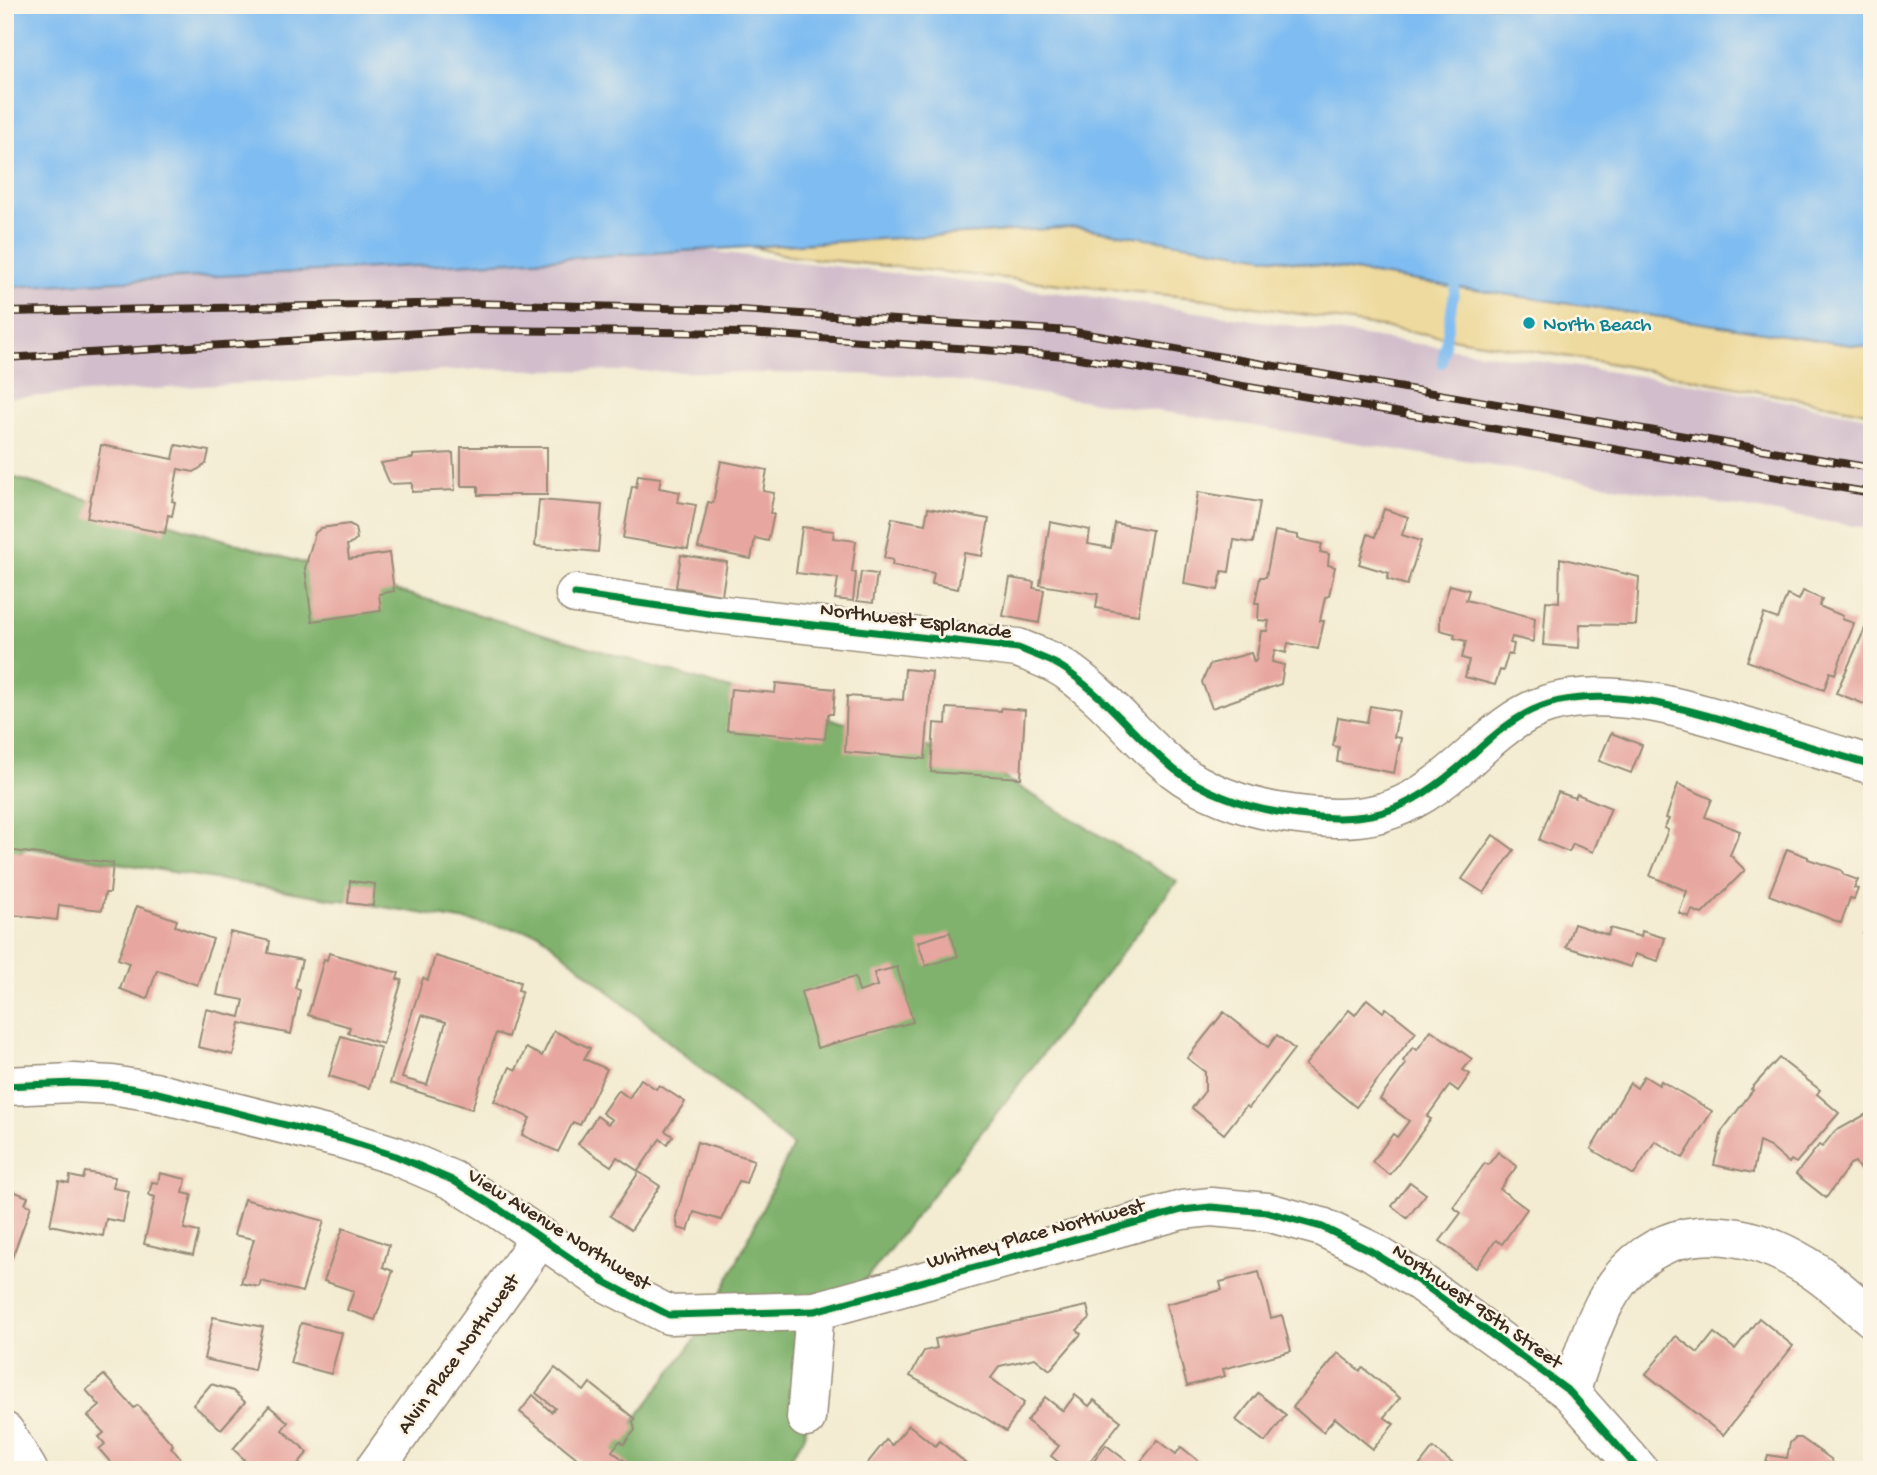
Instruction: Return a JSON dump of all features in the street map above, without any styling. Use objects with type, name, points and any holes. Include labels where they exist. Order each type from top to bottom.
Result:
[{"type":"street","name":"Northwest Esplanade","points":[[575,594],[715,614],[1018,648],[1069,672],[1175,769],[1196,783],[1236,801],[1273,811],[1314,817],[1362,817],[1385,813],[1406,805],[1432,788],[1488,740],[1524,715],[1549,704],[1573,700],[1598,698],[1688,709],[1872,765]]},
{"type":"street","name":"View Avenue Northwest","points":[[5,1086],[73,1083],[112,1085],[154,1092],[342,1139],[396,1156],[452,1180],[605,1282],[669,1315],[815,1311]]},
{"type":"street","name":"Whitney Place Northwest","points":[[815,1311],[1182,1210],[1211,1207],[1267,1212]]},
{"type":"street","name":"Northwest 95th Street","points":[[1267,1212],[1322,1227],[1371,1251],[1420,1282],[1570,1392],[1630,1466]]},
{"type":"street","points":[[1570,1392],[1609,1298],[1627,1272],[1651,1253],[1674,1240],[1727,1236],[1772,1248],[1805,1265],[1872,1318]]},
{"type":"street","name":"Alvin Place Northwest","points":[[374,1470],[541,1237]]},
{"type":"street","points":[[806,1418],[815,1311]]},
{"type":"street","points":[[5,1432],[27,1470]]},
{"type":"shaded area","points":[[700,250],[1093,297],[1702,385],[1872,418],[1872,529],[1206,418],[910,375],[478,369],[5,398],[5,285]]},
{"type":"green space","points":[[5,475],[978,762],[1177,882],[840,1313],[815,1312],[805,1436],[783,1470],[597,1470],[706,1325],[793,1146],[539,933],[28,848],[5,858]]},
{"type":"sand","name":"North Beach","points":[[1077,227],[1455,287],[1872,348],[1872,413],[1614,364],[1205,299],[790,256],[752,247]]},
{"type":"water","points":[[5,5],[1872,5],[1872,348],[1455,287],[1077,227],[552,259],[5,287]]},
{"type":"building","points":[[101,445],[173,459],[176,445],[209,451],[206,464],[194,472],[178,469],[172,501],[175,502],[172,516],[168,515],[165,533],[87,518]]},
{"type":"building","points":[[461,447],[547,447],[547,495],[478,495],[478,486],[461,486]]},
{"type":"building","points":[[453,453],[455,490],[412,492],[412,483],[390,484],[381,463],[413,458],[413,455]]},
{"type":"building","points":[[721,461],[767,470],[763,491],[774,493],[770,513],[774,514],[768,541],[755,538],[751,559],[698,548],[708,502],[713,503]]},
{"type":"building","points":[[638,475],[661,478],[659,488],[680,492],[678,502],[696,505],[688,549],[623,538],[632,486],[636,487]]},
{"type":"building","points":[[1198,492],[1260,502],[1253,543],[1234,540],[1229,572],[1222,571],[1218,590],[1184,584]]},
{"type":"building","points":[[539,500],[602,505],[598,552],[535,546]]},
{"type":"building","points":[[928,508],[989,519],[982,556],[964,553],[958,589],[932,584],[934,573],[892,565],[893,560],[884,558],[892,518],[925,524]]},
{"type":"building","points":[[1384,509],[1408,517],[1402,535],[1421,541],[1407,585],[1387,579],[1389,573],[1359,564],[1368,534],[1375,537]]},
{"type":"building","points":[[1050,522],[1090,530],[1088,544],[1111,548],[1115,523],[1152,530],[1138,615],[1096,608],[1098,594],[1040,585]]},
{"type":"building","points":[[349,524],[355,527],[357,539],[347,545],[349,559],[389,553],[394,591],[379,594],[381,611],[312,621],[305,568],[315,533],[321,528]]},
{"type":"building","points":[[802,527],[834,531],[833,538],[856,541],[852,572],[856,573],[853,601],[835,599],[838,578],[796,573]]},
{"type":"building","points":[[1275,531],[1298,535],[1298,539],[1322,544],[1320,552],[1329,554],[1328,565],[1335,567],[1320,621],[1324,621],[1318,649],[1288,643],[1286,653],[1275,650],[1272,662],[1284,665],[1281,684],[1212,708],[1202,682],[1210,664],[1251,653],[1254,662],[1256,661],[1261,631],[1267,631],[1269,621],[1258,620],[1259,603],[1255,603],[1260,577],[1266,577]]},
{"type":"building","points":[[681,555],[727,562],[722,595],[676,587]]},
{"type":"building","points":[[1560,558],[1639,577],[1636,625],[1580,624],[1579,648],[1543,645],[1546,601],[1559,602]]},
{"type":"building","points":[[861,572],[877,574],[873,603],[857,601]]},
{"type":"building","points":[[1010,578],[1034,582],[1033,588],[1044,590],[1039,623],[1003,616]]},
{"type":"building","points":[[1450,585],[1469,590],[1466,600],[1535,618],[1533,642],[1512,637],[1512,655],[1508,654],[1495,685],[1465,677],[1469,660],[1462,658],[1466,641],[1454,638],[1455,634],[1440,630],[1440,616]]},
{"type":"building","points":[[1803,591],[1822,599],[1819,606],[1854,623],[1835,674],[1830,672],[1824,690],[1747,661],[1764,614],[1778,619],[1787,595],[1799,600]]},
{"type":"building","points":[[1872,613],[1872,707],[1836,693]]},
{"type":"building","points":[[905,669],[932,672],[925,759],[845,752],[847,696],[903,700]]},
{"type":"building","points":[[776,683],[835,689],[833,714],[828,714],[825,739],[727,730],[731,689],[775,693]]},
{"type":"building","points":[[1370,706],[1399,711],[1394,737],[1401,738],[1394,773],[1337,762],[1339,747],[1333,746],[1338,717],[1367,722]]},
{"type":"building","points":[[947,708],[1025,710],[1021,778],[931,772],[934,723],[946,724]]},
{"type":"building","points":[[1611,733],[1642,745],[1631,773],[1599,761]]},
{"type":"building","points":[[1678,784],[1712,799],[1705,817],[1740,831],[1730,855],[1745,870],[1702,914],[1692,910],[1689,917],[1679,913],[1687,891],[1650,876],[1668,830],[1664,828],[1669,819],[1666,818]]},
{"type":"building","points":[[1558,792],[1575,798],[1577,794],[1611,808],[1593,852],[1573,844],[1569,852],[1539,840]]},
{"type":"building","points":[[1493,835],[1514,850],[1484,893],[1462,879]]},
{"type":"building","points":[[1787,849],[1841,870],[1844,875],[1858,880],[1854,888],[1858,889],[1854,899],[1850,898],[1841,923],[1769,895]]},
{"type":"building","points":[[6,850],[113,863],[110,893],[105,893],[102,910],[59,905],[57,920],[5,914]]},
{"type":"building","points":[[350,881],[375,884],[373,906],[348,903]]},
{"type":"building","points":[[137,906],[177,920],[175,926],[213,939],[197,985],[157,970],[147,999],[120,989],[129,963],[118,959]]},
{"type":"building","points":[[1869,913],[1872,915],[1872,936],[1863,934]]},
{"type":"building","points":[[1574,924],[1608,935],[1610,928],[1641,937],[1642,931],[1665,938],[1658,961],[1635,954],[1631,967],[1566,947]]},
{"type":"building","points":[[230,932],[270,941],[268,953],[302,960],[295,988],[300,990],[291,1034],[240,1023],[233,1055],[198,1047],[206,1009],[240,1017],[244,1000],[217,995]]},
{"type":"building","points":[[950,932],[958,956],[926,966],[918,942]]},
{"type":"building","points":[[329,953],[399,973],[397,979],[402,980],[383,1044],[348,1033],[350,1027],[308,1015],[324,959],[327,960]]},
{"type":"building","points":[[435,956],[520,982],[518,990],[522,991],[508,1037],[496,1033],[472,1109],[390,1083],[423,978],[428,980]],"holes":[[[422,1015],[446,1022],[427,1085],[402,1078]]]},
{"type":"building","points":[[897,967],[913,1022],[817,1048],[801,992],[855,977],[859,992],[877,986],[874,973]]},
{"type":"building","points":[[1367,999],[1383,1012],[1386,1008],[1416,1032],[1356,1107],[1305,1065],[1349,1010],[1355,1015]]},
{"type":"building","points":[[1224,1012],[1268,1047],[1277,1035],[1294,1049],[1249,1108],[1246,1106],[1224,1134],[1192,1108],[1205,1091],[1205,1072],[1187,1058]]},
{"type":"building","points":[[1431,1030],[1472,1059],[1463,1070],[1470,1074],[1458,1091],[1450,1085],[1427,1117],[1431,1119],[1390,1175],[1372,1162],[1393,1134],[1397,1137],[1409,1121],[1380,1099],[1406,1064],[1403,1061],[1413,1047],[1417,1050]]},
{"type":"building","points":[[554,1031],[590,1048],[584,1059],[607,1069],[580,1125],[573,1122],[558,1152],[522,1135],[530,1118],[494,1101],[510,1067],[516,1070],[526,1048],[542,1056]]},
{"type":"building","points":[[341,1036],[381,1048],[369,1088],[329,1076]]},
{"type":"building","points":[[1779,1058],[1820,1090],[1817,1094],[1839,1113],[1796,1163],[1791,1160],[1789,1163],[1770,1147],[1759,1142],[1753,1173],[1714,1165],[1722,1131],[1753,1090],[1751,1089]]},
{"type":"building","points":[[1644,1076],[1659,1085],[1661,1081],[1712,1111],[1683,1158],[1655,1141],[1634,1175],[1591,1149],[1630,1083],[1637,1088]]},
{"type":"building","points":[[641,1079],[656,1089],[659,1085],[685,1102],[665,1131],[673,1136],[667,1144],[660,1139],[638,1171],[617,1157],[611,1166],[578,1144],[597,1116],[608,1124],[612,1120],[602,1113],[618,1090],[629,1098]]},
{"type":"building","points":[[1872,1111],[1872,1189],[1855,1162],[1850,1164],[1826,1198],[1796,1174],[1819,1145],[1822,1147],[1834,1132]]},
{"type":"building","points":[[697,1142],[754,1160],[746,1183],[739,1181],[721,1220],[694,1212],[688,1231],[678,1228],[676,1217]]},
{"type":"building","points":[[1498,1152],[1517,1166],[1500,1189],[1527,1209],[1502,1244],[1496,1240],[1476,1268],[1440,1241],[1461,1213],[1453,1207],[1485,1163],[1488,1165]]},
{"type":"building","points":[[85,1172],[115,1177],[113,1188],[129,1191],[123,1222],[106,1219],[103,1236],[50,1225],[59,1181],[69,1183],[70,1176],[83,1179]]},
{"type":"building","points":[[639,1172],[660,1186],[631,1230],[610,1216]]},
{"type":"building","points":[[160,1173],[186,1179],[183,1193],[192,1195],[184,1229],[199,1232],[193,1255],[144,1244],[155,1197],[149,1195],[152,1182],[158,1183]]},
{"type":"building","points":[[1410,1182],[1426,1194],[1407,1218],[1392,1206]]},
{"type":"building","points":[[5,1188],[28,1197],[25,1204],[31,1206],[12,1258],[5,1255]]},
{"type":"building","points":[[244,1199],[324,1221],[302,1292],[261,1281],[259,1287],[241,1283],[254,1239],[234,1235]]},
{"type":"building","points":[[343,1228],[389,1245],[383,1267],[393,1271],[375,1320],[347,1310],[354,1291],[324,1281]]},
{"type":"building","points":[[1259,1272],[1271,1318],[1282,1315],[1291,1351],[1223,1369],[1225,1376],[1187,1386],[1166,1304],[1222,1290],[1220,1282]]},
{"type":"building","points":[[1087,1306],[1090,1318],[1077,1330],[1081,1334],[1050,1370],[1035,1358],[1000,1366],[991,1378],[1024,1403],[1006,1431],[910,1376],[924,1351],[937,1348],[935,1339]]},
{"type":"building","points":[[213,1317],[263,1327],[254,1370],[204,1359]]},
{"type":"building","points":[[1759,1318],[1793,1346],[1723,1435],[1646,1374],[1676,1336],[1698,1353],[1714,1333],[1735,1349]]},
{"type":"building","points":[[301,1323],[342,1333],[331,1374],[290,1363]]},
{"type":"building","points":[[1338,1353],[1360,1371],[1363,1368],[1400,1398],[1384,1417],[1394,1424],[1373,1449],[1335,1418],[1323,1432],[1293,1407]]},
{"type":"building","points":[[555,1368],[584,1391],[590,1383],[635,1419],[635,1430],[624,1444],[620,1441],[612,1451],[629,1464],[629,1470],[592,1470],[520,1412],[533,1395],[551,1412],[555,1408],[536,1393]]},
{"type":"building","points":[[104,1375],[134,1408],[138,1405],[173,1445],[171,1447],[180,1458],[178,1470],[174,1470],[170,1465],[166,1470],[117,1470],[99,1449],[105,1444],[99,1437],[104,1433],[88,1416],[100,1406],[86,1390]]},
{"type":"building","points":[[211,1384],[233,1391],[245,1402],[221,1429],[193,1405]]},
{"type":"building","points":[[1258,1393],[1286,1415],[1265,1442],[1236,1420]]},
{"type":"building","points":[[1075,1395],[1089,1406],[1094,1400],[1121,1421],[1083,1470],[1069,1470],[1051,1456],[1059,1446],[1027,1421],[1045,1397],[1063,1411]]},
{"type":"building","points":[[269,1406],[288,1422],[282,1430],[308,1452],[293,1470],[235,1470],[244,1459],[233,1449]]},
{"type":"building","points":[[909,1425],[935,1446],[939,1441],[966,1463],[960,1470],[862,1470],[886,1440],[892,1445]]},
{"type":"building","points":[[1795,1438],[1801,1438],[1831,1459],[1832,1464],[1858,1470],[1764,1470],[1768,1455],[1787,1458],[1790,1443]]},
{"type":"building","points":[[1158,1440],[1176,1454],[1181,1447],[1210,1470],[1134,1470]]},
{"type":"building","points":[[1106,1445],[1128,1462],[1121,1470],[1087,1470]]},
{"type":"building","points":[[1433,1448],[1461,1470],[1416,1470]]},
{"type":"waterway","points":[[1442,363],[1455,287]]},
{"type":"railway","points":[[5,312],[467,303],[740,310],[1070,331],[1872,468]]},
{"type":"railway","points":[[5,358],[470,330],[749,333],[1067,356],[1872,493]]},
{"type":"cycle path","points":[[575,594],[715,614],[1018,648],[1070,673],[1098,696],[1161,758],[1197,785],[1223,797],[1277,812],[1335,818],[1359,817],[1403,805],[1446,777],[1516,719],[1548,704],[1573,699],[1627,699],[1683,709],[1872,765]]},
{"type":"cycle path","points":[[5,1086],[73,1083],[112,1085],[154,1092],[342,1139],[396,1156],[452,1180],[605,1282],[669,1315],[815,1311],[1182,1210],[1211,1207],[1267,1212],[1322,1227],[1371,1251],[1420,1282],[1570,1392],[1639,1470]]},
{"type":"place","name":"North Beach","points":[[1529,323]]}]
